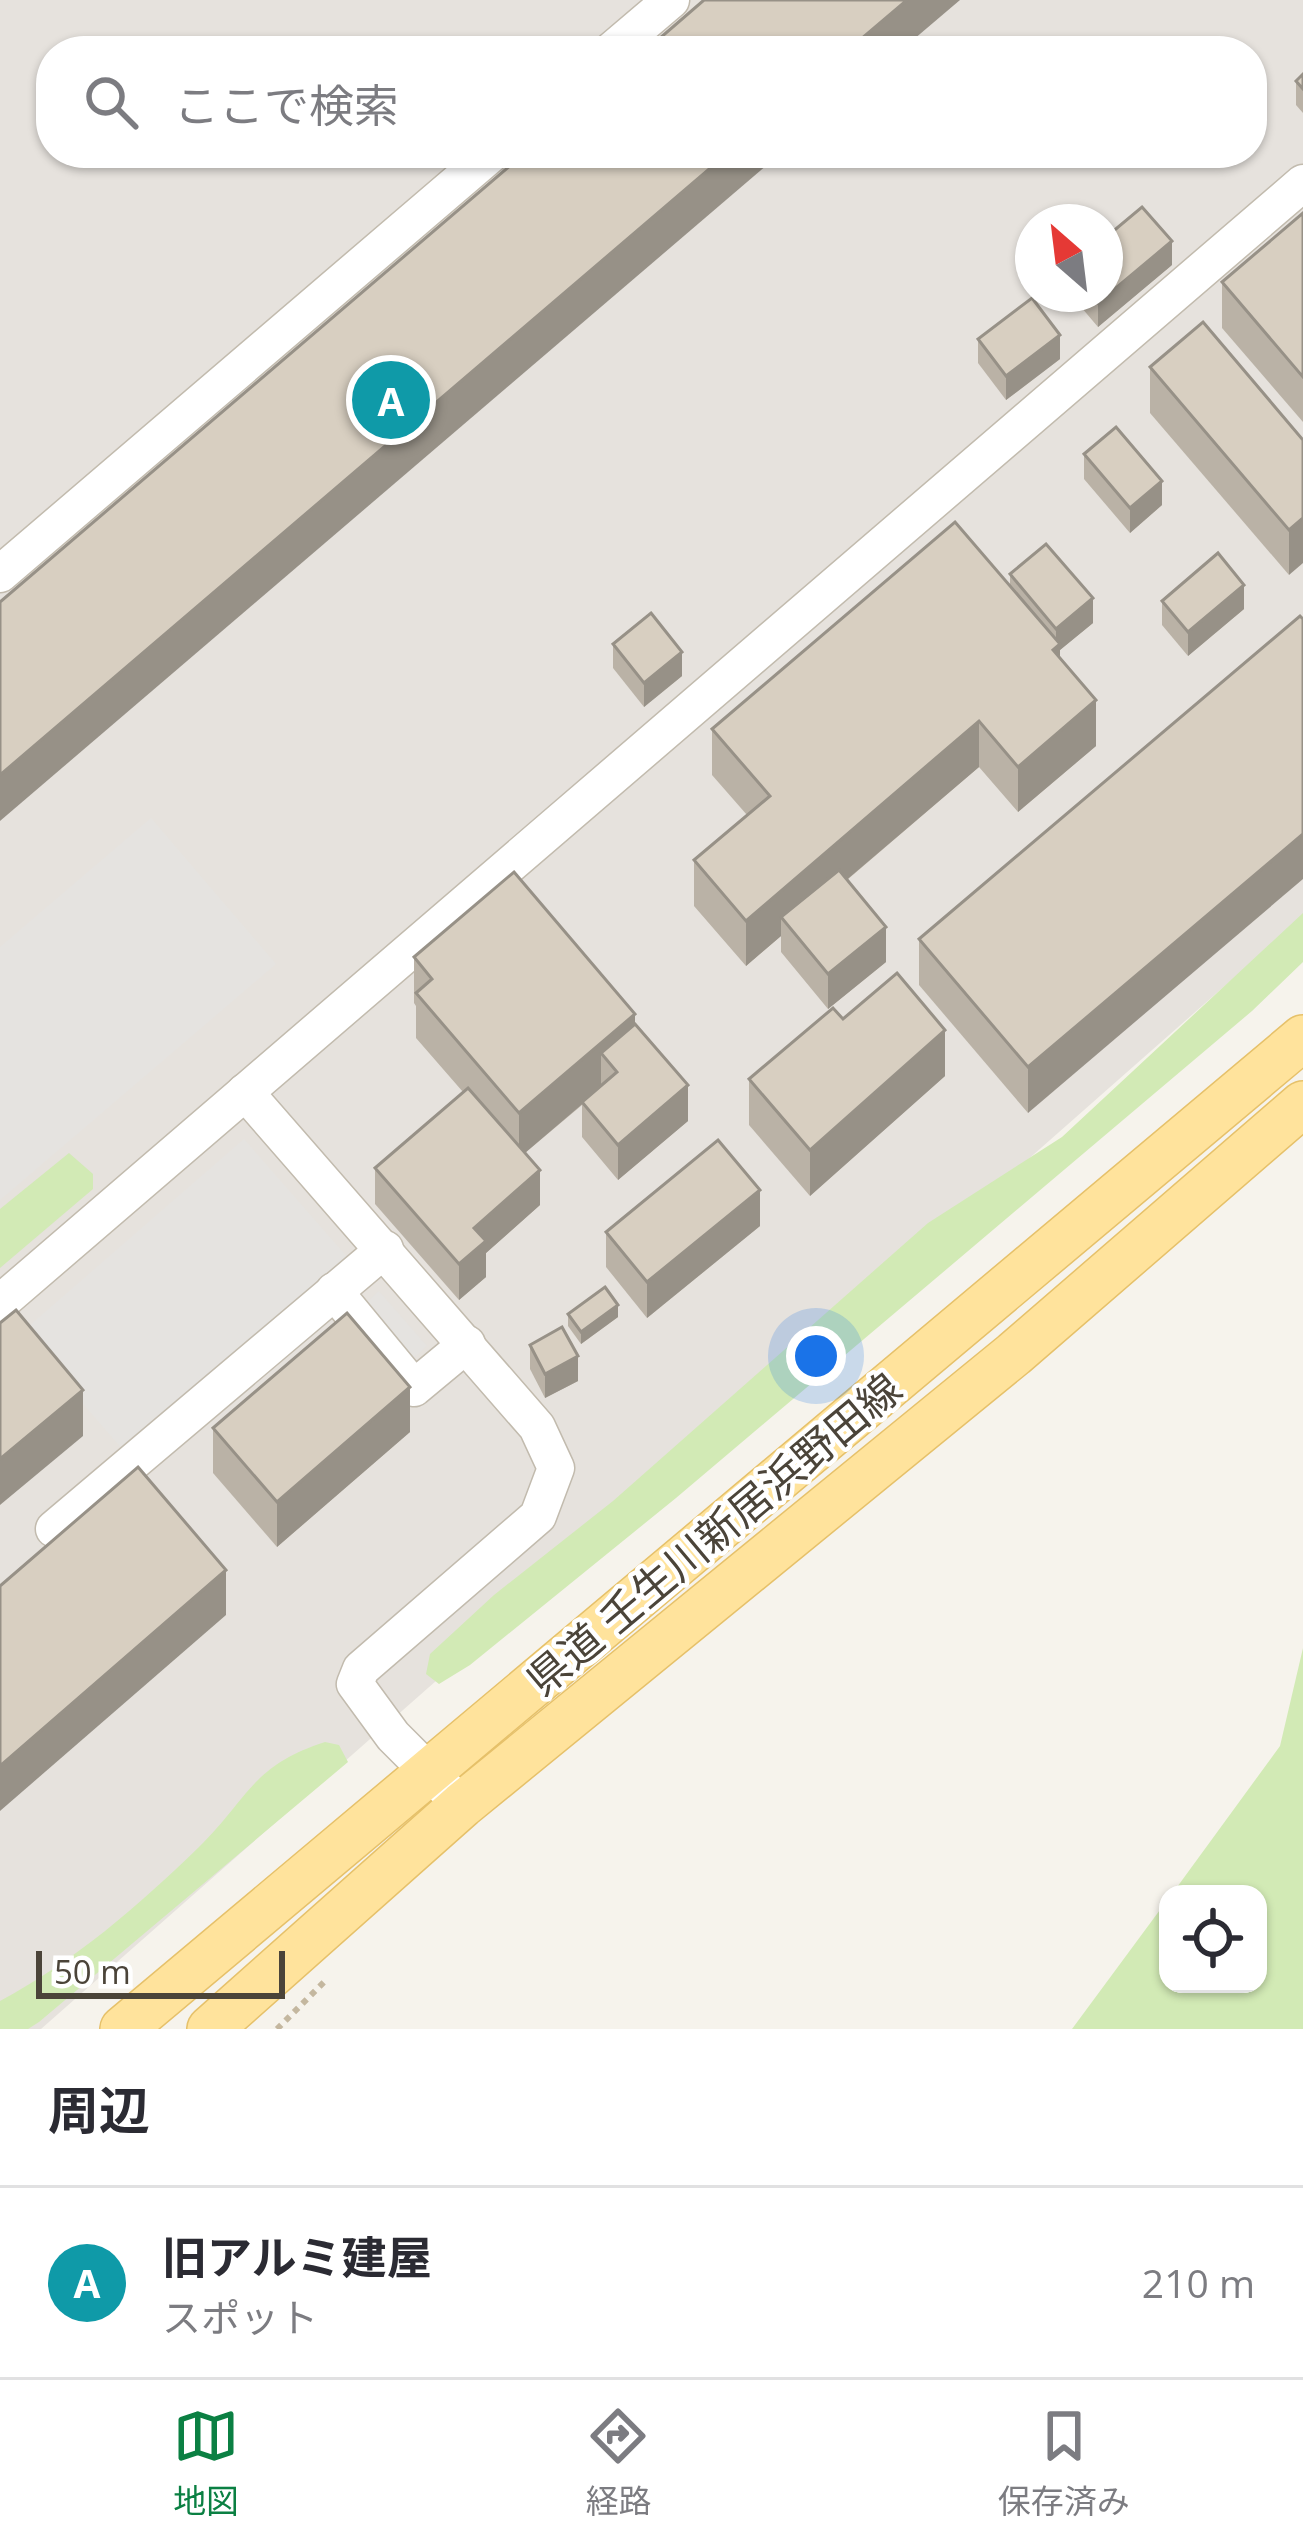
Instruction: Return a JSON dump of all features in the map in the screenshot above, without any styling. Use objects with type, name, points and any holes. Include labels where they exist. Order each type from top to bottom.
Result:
[{"type":"main road","name":"県道 壬生川新居浜野田線","points":[[123,2029],[328,1862],[428,1770],[1303,1038]]},
{"type":"main road","name":"県道 壬生川新居浜野田線","points":[[210,2029],[463,1805],[1014,1354],[1303,1104]]},
{"type":"lane","points":[[629,36],[671,0]]},
{"type":"lane","points":[[0,574],[474,168]]},
{"type":"lane","points":[[0,1303],[1303,183]]},
{"type":"lane","points":[[245,1092],[537,1427],[556,1468],[546,1502],[526,1530],[361,1670],[355,1684],[361,1699],[463,1805]]},
{"type":"lane","points":[[54,1529],[385,1249]]},
{"type":"lane","points":[[334,1292],[414,1388],[467,1344]]},
{"type":"shaded area","points":[[0,0],[1303,0],[1303,917],[41,2029],[0,2029]]},
{"type":"shaded area","points":[[151,818],[276,964],[0,1200],[0,947]]},
{"type":"shaded area","points":[[244,1139],[348,1258],[125,1452],[21,1333]]},
{"type":"shaded area","points":[[379,1291],[427,1346],[407,1364],[358,1310]]},
{"type":"green space","points":[[1303,913],[1303,962],[1252,1011],[676,1498],[470,1665],[439,1684],[426,1674],[430,1654],[494,1595],[613,1501],[928,1223],[1062,1137]]},
{"type":"green space","points":[[69,1153],[93,1174],[93,1189],[0,1268],[0,1209]]},
{"type":"green space","points":[[1303,1648],[1303,2029],[1072,2029],[1159,1911],[1159,1993],[1267,1993],[1267,1885],[1179,1885],[1280,1746]]},
{"type":"green space","points":[[325,1742],[339,1745],[348,1762],[39,2022],[28,2029],[0,2029],[0,2001],[80,1950],[129,1911],[199,1847],[266,1773],[300,1751]]},
{"type":"building","points":[[704,0],[907,0],[865,36],[662,36]]},
{"type":"building","points":[[507,168],[710,168],[0,775],[0,602]]},
{"type":"building","points":[[1142,207],[1172,241],[1123,282],[1123,223]]},
{"type":"building","points":[[1303,213],[1303,377],[1222,282]]},
{"type":"building","points":[[1015,311],[1043,312],[1060,335],[1006,376],[978,339]]},
{"type":"building","points":[[1203,322],[1303,440],[1303,518],[1289,530],[1150,367]]},
{"type":"building","points":[[1116,427],[1162,481],[1130,508],[1084,454]]},
{"type":"building","points":[[955,522],[1060,644],[1053,650],[1096,700],[1018,767],[979,721],[746,921],[694,860],[770,796],[712,729]]},
{"type":"building","points":[[1046,544],[1093,598],[1056,629],[1010,574]]},
{"type":"building","points":[[1218,553],[1244,585],[1188,632],[1162,601]]},
{"type":"building","points":[[651,613],[682,652],[644,683],[613,644]]},
{"type":"building","points":[[1300,616],[1303,834],[1028,1067],[919,939]]},
{"type":"building","points":[[839,870],[886,927],[828,974],[781,917]]},
{"type":"building","points":[[514,872],[635,1014],[519,1113],[416,993],[432,979],[414,957]]},
{"type":"building","points":[[897,973],[945,1030],[810,1150],[749,1079],[833,1008],[843,1019]]},
{"type":"building","points":[[635,1024],[688,1085],[618,1145],[582,1102],[617,1072],[601,1053]]},
{"type":"building","points":[[468,1088],[540,1170],[474,1228],[486,1241],[459,1264],[375,1168]]},
{"type":"building","points":[[718,1140],[760,1190],[647,1282],[606,1232]]},
{"type":"building","points":[[605,1287],[618,1305],[581,1332],[568,1314]]},
{"type":"building","points":[[16,1310],[83,1390],[0,1459],[0,1323]]},
{"type":"building","points":[[347,1313],[410,1387],[277,1502],[213,1428]]},
{"type":"building","points":[[562,1327],[578,1356],[545,1374],[530,1345]]},
{"type":"building","points":[[138,1467],[226,1570],[0,1766],[0,1586]]},
{"type":"place","name":"旧アルミ建屋","points":[[391,400]]}]
